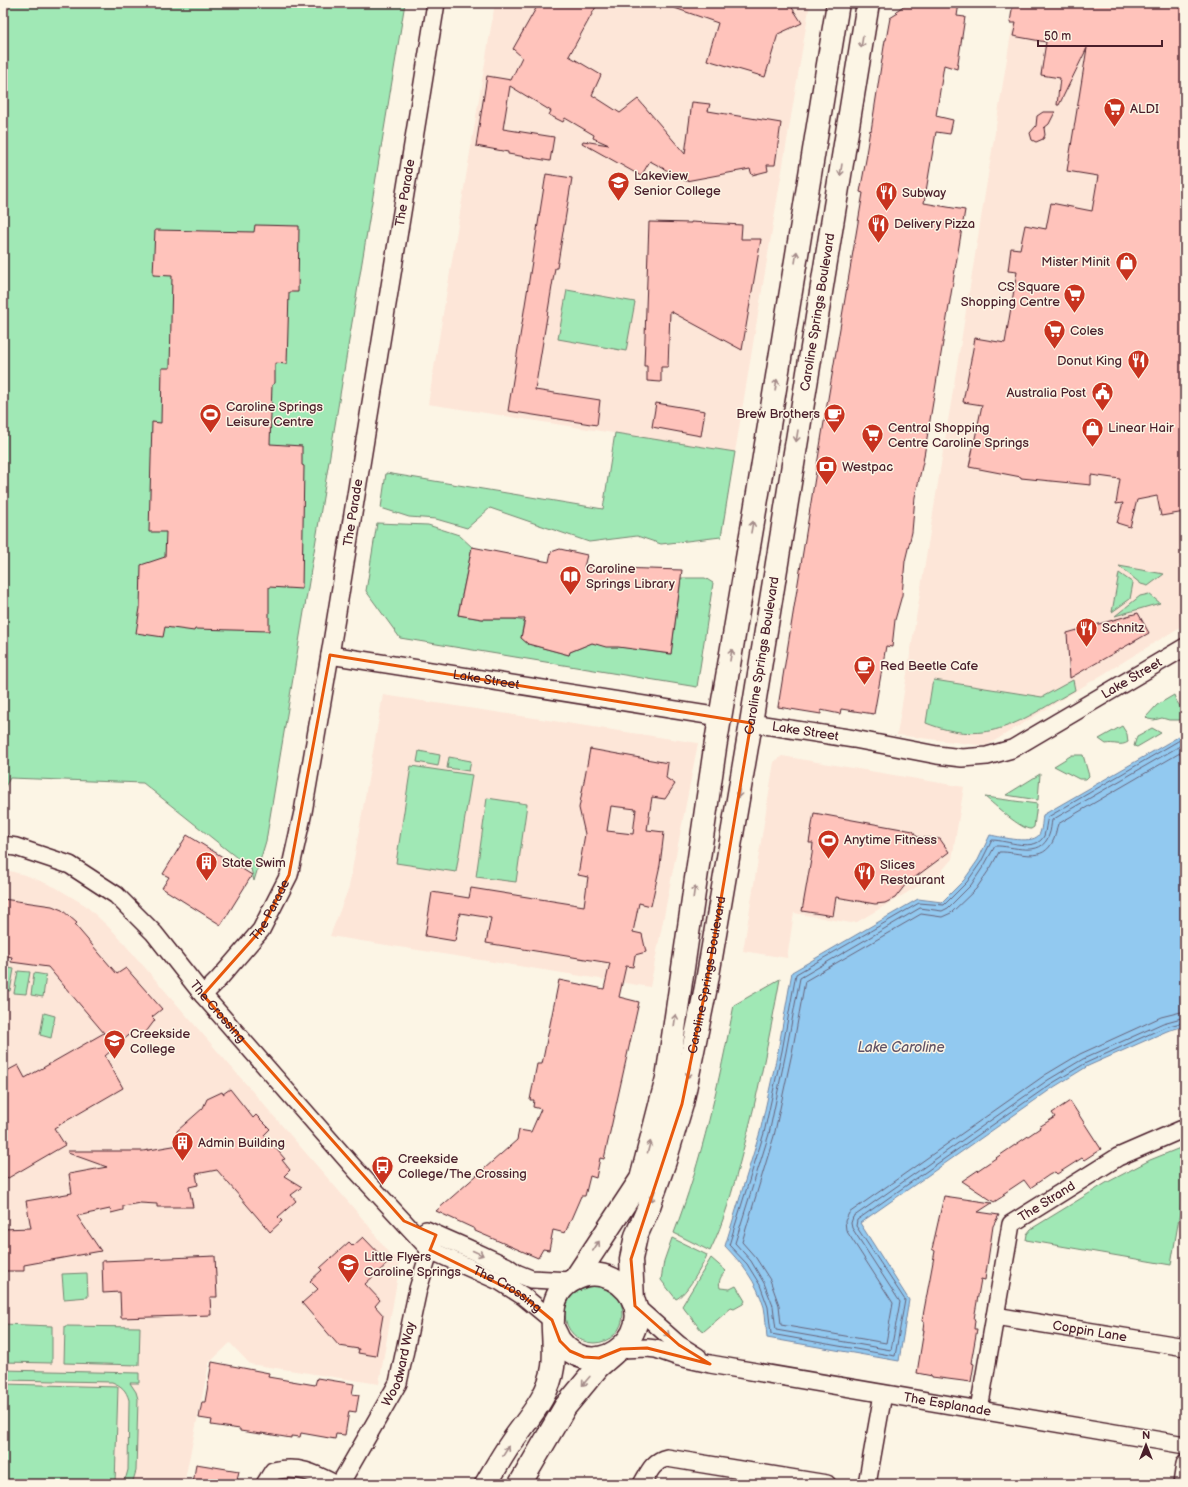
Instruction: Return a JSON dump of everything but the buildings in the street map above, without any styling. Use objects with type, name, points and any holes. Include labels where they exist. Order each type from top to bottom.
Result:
[{"type":"main road","name":"Caroline Springs Boulevard","points":[[573,1280],[641,1179],[668,1070],[714,748],[838,3]]},
{"type":"main road","name":"Caroline Springs Boulevard","points":[[634,1303],[631,1258],[636,1236],[665,1161],[683,1097],[706,987],[868,3]]},
{"type":"main road","name":"Lake Street","points":[[720,718],[750,723]]},
{"type":"main road","points":[[486,1484],[512,1442],[537,1408],[549,1386],[553,1367],[553,1309],[556,1298],[562,1288],[573,1280],[588,1274],[602,1275],[615,1279],[626,1288],[634,1303],[636,1318],[634,1329],[629,1340],[598,1366],[565,1407],[520,1484]]},
{"type":"main road","points":[[553,1324],[560,1341],[570,1351],[584,1357],[599,1358],[617,1351]]},
{"type":"street","name":"The Parade","points":[[203,995],[218,980],[261,930],[288,875],[302,812],[330,655],[436,3]]},
{"type":"street","name":"Lake Street","points":[[750,723],[937,755],[962,758],[987,756],[1012,749],[1185,647]]},
{"type":"street","name":"Lake Street","points":[[330,655],[720,718]]},
{"type":"street","name":"The Crossing","points":[[3,844],[70,865],[116,895],[154,933],[203,995],[355,1169],[430,1250],[501,1282],[523,1296],[553,1324]]},
{"type":"street","name":"The Strand","points":[[979,1409],[1011,1224],[1118,1157],[1185,1128]]},
{"type":"street","name":"The Crossing","points":[[404,1221],[467,1248],[531,1279],[573,1280]]},
{"type":"street","name":"Woodward Way","points":[[340,1484],[398,1383],[418,1289],[436,1235]]},
{"type":"street","name":"The Esplanade","points":[[634,1303],[679,1344],[710,1364]]},
{"type":"street","name":"Coppin Lane","points":[[995,1316],[1185,1347]]},
{"type":"street","name":"The Esplanade","points":[[617,1351],[647,1348],[656,1349],[679,1358],[710,1364],[1185,1445]]},
{"type":"street","points":[[868,1484],[883,1394]]},
{"type":"street","points":[[642,1484],[652,1467],[659,1460],[667,1458],[827,1484]]},
{"type":"street","points":[[1182,1484],[1185,1464]]},
{"type":"street","points":[[265,1484],[273,1472],[285,1468],[310,1471],[335,1484]]},
{"type":"highlighted area","points":[[330,655],[751,723],[706,987],[682,1104],[631,1259],[635,1306],[679,1345],[710,1364],[647,1348],[621,1349],[599,1358],[584,1357],[570,1351],[560,1341],[552,1320],[523,1296],[430,1250],[436,1235],[404,1221],[203,995],[261,930],[289,875]]},
{"type":"shaded area","name":"Lakeview Senior College","points":[[495,3],[810,3],[735,452],[428,404]]},
{"type":"shaded area","name":"CS Square Shopping Centre","points":[[1016,3],[1185,3],[1185,624],[986,746],[897,735]]},
{"type":"shaded area","points":[[383,695],[698,743],[650,987],[330,936],[349,887]]},
{"type":"shaded area","points":[[782,756],[964,787],[952,859],[939,874],[857,922],[851,923],[794,913],[787,958],[743,951],[774,762]]},
{"type":"shaded area","name":"Creekside College","points":[[3,869],[28,876],[55,887],[85,905],[114,932],[368,1225],[390,1255],[401,1258],[379,1384],[250,1364],[230,1343],[209,1363],[184,1484],[3,1484]]},
{"type":"green space","points":[[3,3],[405,3],[266,841],[254,881],[251,869],[143,783],[10,778],[3,790]]},
{"type":"green space","points":[[567,290],[635,302],[626,351],[558,339]]},
{"type":"green space","points":[[615,433],[735,452],[721,537],[661,544],[637,536],[589,542],[490,508],[467,528],[436,519],[409,517],[381,508],[386,473],[603,509]]},
{"type":"green space","points":[[377,523],[428,525],[459,535],[472,547],[458,615],[482,619],[513,619],[524,621],[521,638],[528,644],[569,655],[570,652],[592,643],[671,654],[681,578],[705,578],[713,583],[697,687],[400,638],[366,591]]},
{"type":"green space","points":[[1119,566],[1164,574],[1148,586],[1141,584]]},
{"type":"green space","points":[[1119,573],[1133,583],[1130,599],[1112,612]]},
{"type":"green space","points":[[1149,594],[1160,603],[1115,616],[1140,596]]},
{"type":"green space","points":[[934,680],[1042,697],[1073,680],[1075,690],[1021,720],[1004,727],[968,733],[948,730],[926,723]]},
{"type":"green space","points":[[1174,695],[1175,699],[1183,710],[1184,720],[1169,720],[1162,718],[1154,720],[1146,717],[1157,705]]},
{"type":"green space","points":[[1122,726],[1127,734],[1128,742],[1123,744],[1106,744],[1099,739]]},
{"type":"green space","points":[[1152,728],[1161,733],[1137,747],[1134,746],[1137,736]]},
{"type":"green space","points":[[419,751],[440,755],[438,766],[417,762]]},
{"type":"green space","points":[[1072,755],[1083,755],[1089,776],[1086,779],[1079,779],[1054,766]]},
{"type":"green space","points":[[449,757],[471,761],[469,771],[447,768]]},
{"type":"green space","points":[[411,766],[472,775],[456,872],[396,863]]},
{"type":"green space","points":[[1040,774],[1038,800],[1006,795]]},
{"type":"green space","points":[[985,797],[1037,804],[1034,827],[1031,829],[1021,825]]},
{"type":"green space","points":[[487,798],[527,804],[516,882],[476,877]]},
{"type":"green space","points":[[4,967],[14,969],[10,991],[3,990]]},
{"type":"green space","points":[[18,971],[30,972],[26,994],[14,993]]},
{"type":"green space","points":[[34,973],[46,975],[43,997],[31,995]]},
{"type":"green space","points":[[780,979],[772,1024],[747,1136],[728,1205],[720,1229],[710,1251],[674,1233],[693,1177],[709,1120],[734,1005]]},
{"type":"green space","points":[[44,1013],[55,1016],[51,1038],[40,1035]]},
{"type":"green space","points":[[1185,1146],[1185,1183],[1171,1265],[1026,1240],[1027,1234],[1031,1229],[1106,1183],[1150,1160]]},
{"type":"green space","points":[[672,1238],[707,1255],[689,1286],[676,1299],[661,1280],[664,1261]]},
{"type":"green space","points":[[711,1258],[726,1271],[720,1278],[720,1288],[730,1289],[736,1286],[745,1301],[743,1304],[734,1309],[731,1308],[704,1331],[701,1330],[682,1306]]},
{"type":"green space","points":[[87,1273],[88,1297],[64,1299],[62,1274]]},
{"type":"green space","points":[[594,1285],[605,1287],[618,1298],[621,1303],[623,1314],[621,1325],[610,1338],[605,1341],[594,1343],[583,1341],[570,1330],[567,1325],[565,1314],[567,1303],[578,1290],[583,1287]]},
{"type":"green space","points":[[3,1324],[52,1326],[52,1363],[3,1362]]},
{"type":"green space","points":[[65,1326],[140,1327],[139,1365],[64,1363]]},
{"type":"green space","points":[[3,1370],[139,1373],[139,1383],[130,1383],[136,1392],[138,1399],[136,1471],[132,1484],[120,1484],[126,1477],[128,1470],[129,1400],[125,1391],[121,1387],[112,1382],[3,1380]]},
{"type":"green space","points":[[3,1384],[118,1387],[115,1484],[3,1483]]},
{"type":"water","name":"Lake Caroline","points":[[1185,733],[1185,1026],[1167,1031],[1088,1066],[1054,1087],[860,1223],[909,1300],[899,1361],[767,1338],[764,1307],[757,1289],[738,1260],[725,1246],[760,1132],[778,1051],[792,972],[918,899],[942,902],[964,880],[978,860],[990,835],[1018,840],[1037,837],[1041,831],[1043,815]]},
{"type":"place","name":"ALDI","points":[[1115,128]]},
{"type":"place","name":"Lakeview Senior College","points":[[619,202]]},
{"type":"place","name":"Subway","points":[[887,212]]},
{"type":"place","name":"Delivery Pizza","points":[[878,244]]},
{"type":"place","name":"Mister Minit","points":[[1126,282]]},
{"type":"place","name":"CS Square Shopping Centre","points":[[1075,314]]},
{"type":"place","name":"Coles","points":[[1055,350]]},
{"type":"place","name":"Donut King","points":[[1138,380]]},
{"type":"place","name":"Australia Post","points":[[1102,412]]},
{"type":"place","name":"Caroline Springs Leisure Centre","points":[[211,434]]},
{"type":"place","name":"Brew Brothers","points":[[835,434]]},
{"type":"place","name":"Linear Hair","points":[[1093,448]]},
{"type":"place","name":"Central Shopping Centre Caroline Springs","points":[[872,454]]},
{"type":"place","name":"Westpac","points":[[826,486]]},
{"type":"place","name":"Caroline Springs Library","points":[[570,596]]},
{"type":"place","name":"Schnitz","points":[[1087,648]]},
{"type":"place","name":"Red Beetle Cafe","points":[[864,686]]},
{"type":"place","name":"Anytime Fitness","points":[[829,860]]},
{"type":"place","name":"State Swim","points":[[206,882]]},
{"type":"place","name":"Slices Restaurant","points":[[865,892]]},
{"type":"place","name":"Creekside College","points":[[114,1060]]},
{"type":"place","name":"Admin Building","points":[[183,1162]]},
{"type":"place","name":"Creekside College/The Crossing","points":[[383,1186]]},
{"type":"place","name":"Little Flyers Caroline Springs","points":[[348,1284]]}]
